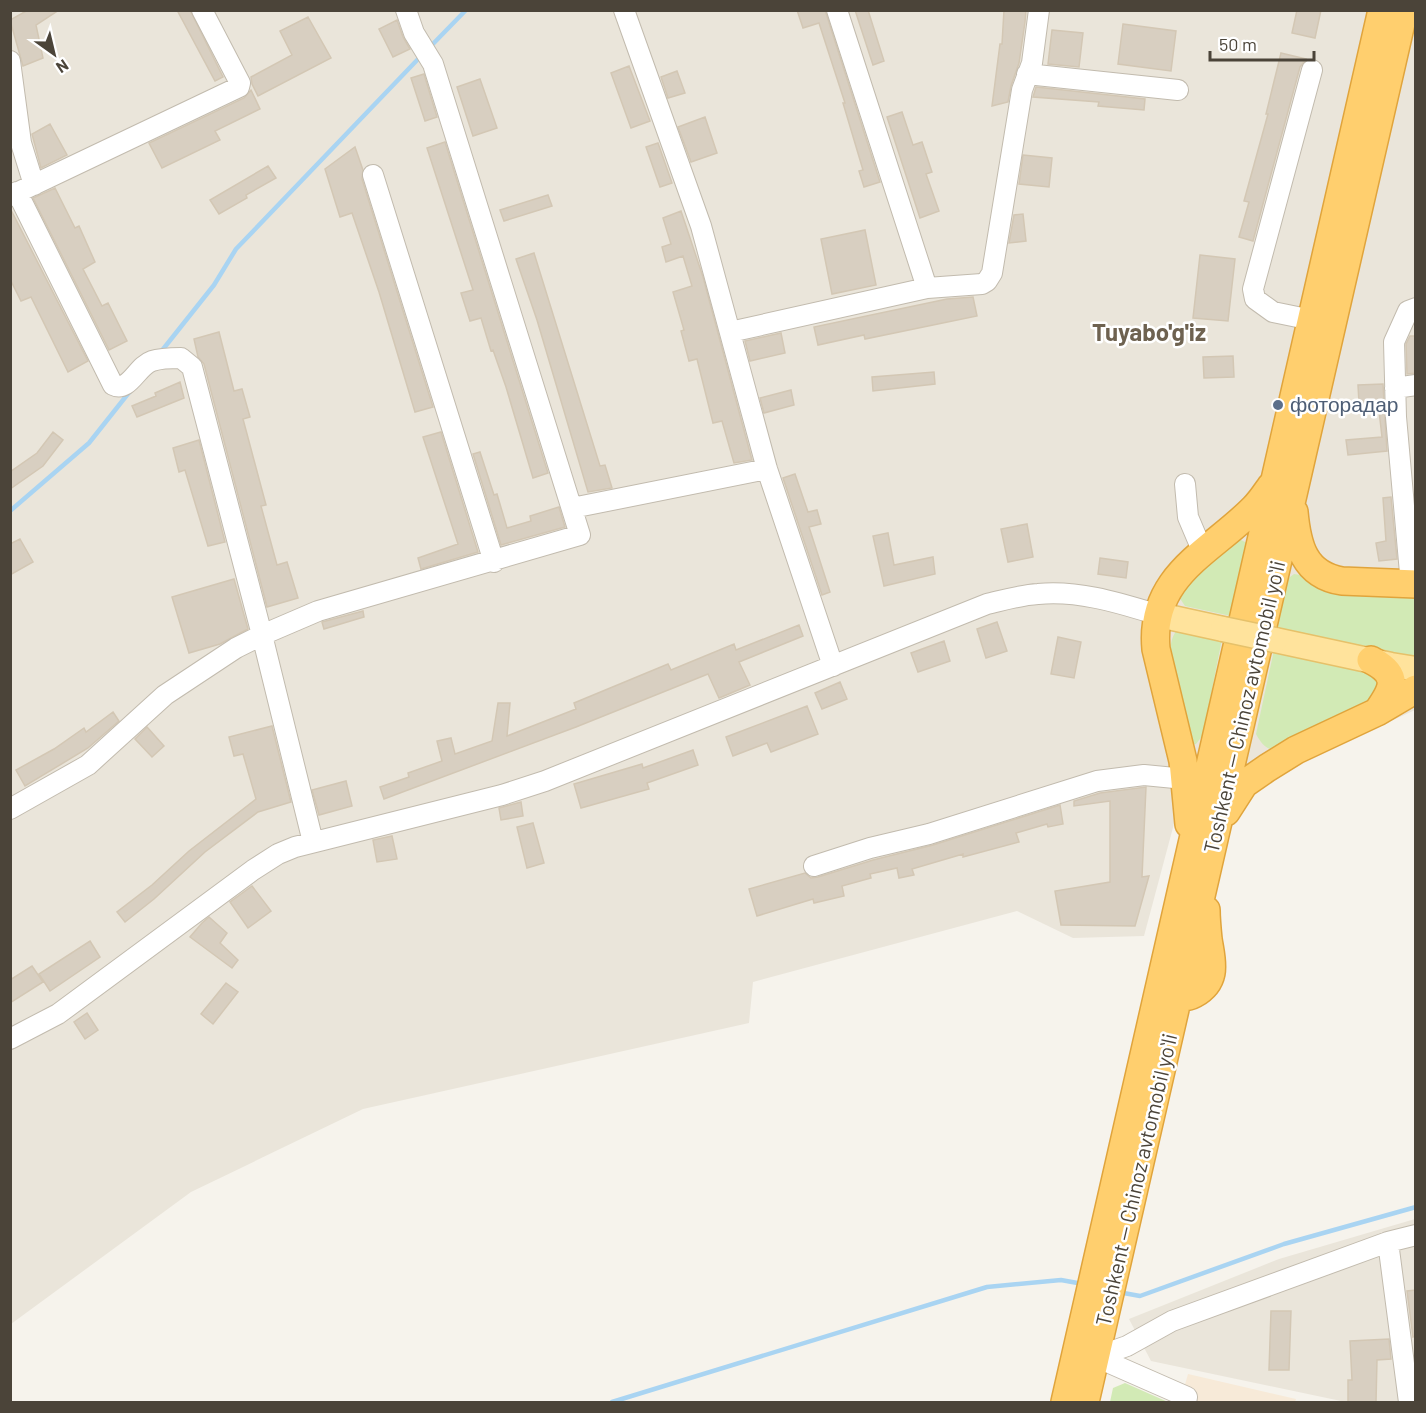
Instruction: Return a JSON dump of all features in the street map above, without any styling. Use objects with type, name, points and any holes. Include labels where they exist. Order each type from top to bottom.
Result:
[{"type":"highway","name":"Toshkent — Chinoz avtomobil yoʻli","points":[[1314,359],[1312,321],[1382,10]]},
{"type":"highway","name":"Toshkent — Chinoz avtomobil yoʻli","points":[[1170,991],[1189,996],[1201,989],[1211,975],[1213,967],[1204,888],[1285,489],[1314,359],[1404,10]]},
{"type":"highway","name":"Toshkent — Chinoz avtomobil yoʻli","points":[[1086,1402],[1093,1341],[1107,1264],[1170,991],[1191,852],[1285,489]]},
{"type":"highway","points":[[1191,852],[1183,761],[1155,638],[1159,615],[1172,582],[1202,550],[1256,506],[1285,489],[1301,549],[1313,568],[1321,574],[1330,579],[1414,584]]},
{"type":"highway","points":[[1371,660],[1386,668],[1390,678],[1388,697],[1377,712]]},
{"type":"highway","points":[[1218,825],[1244,784],[1252,778],[1296,750],[1377,712],[1416,689]]},
{"type":"highway","name":"Toshkent — Chinoz avtomobil yoʻli","points":[[1065,1402],[1093,1341]]},
{"type":"main road","points":[[1159,615],[1416,669]]},
{"type":"street","points":[[20,191],[239,87],[240,83],[202,10]]},
{"type":"street","points":[[10,809],[88,765],[165,695],[236,648],[262,635],[318,611],[580,536],[433,64],[414,33],[406,10]]},
{"type":"street","points":[[624,10],[701,226],[767,468],[833,666]]},
{"type":"street","points":[[837,10],[927,288]]},
{"type":"street","points":[[730,332],[927,288],[982,284],[987,281],[992,273],[1022,90],[1032,63],[1039,10]]},
{"type":"street","points":[[10,61],[21,143],[20,191],[113,385],[118,388],[125,386],[150,362],[181,358],[192,367],[313,842]]},
{"type":"street","points":[[1312,70],[1253,289],[1255,299],[1273,312],[1312,321]]},
{"type":"street","points":[[1028,74],[1178,90]]},
{"type":"street","points":[[373,175],[494,562]]},
{"type":"street","points":[[1414,584],[1395,388],[1394,342],[1408,311],[1416,308]]},
{"type":"street","points":[[1395,388],[1416,385]]},
{"type":"street","points":[[572,508],[767,468]]},
{"type":"street","points":[[1185,484],[1188,517],[1202,550]]},
{"type":"street","points":[[10,1039],[58,1014],[278,854],[313,842],[502,795],[545,782],[987,604],[1040,593],[1083,595],[1159,615]]},
{"type":"street","points":[[814,866],[870,848],[929,834],[1096,781],[1144,775],[1185,780]]},
{"type":"street","points":[[1093,1341],[1127,1346],[1172,1321],[1388,1242],[1416,1235]]},
{"type":"street","points":[[1388,1242],[1409,1402]]},
{"type":"street","points":[[1093,1341],[1188,1397],[1186,1402]]},
{"type":"shaded area","points":[[11,11],[1415,11],[1415,710],[1175,820],[1144,936],[1073,938],[1017,911],[753,982],[749,1023],[363,1109],[191,1192],[11,1324]]},
{"type":"shaded area","points":[[1415,1219],[1415,1402],[1341,1402],[1151,1361],[1129,1319],[1279,1259]]},
{"type":"shaded area","points":[[1188,1374],[1296,1399],[1295,1402],[1180,1402]]},
{"type":"green space","points":[[1239,539],[1247,543],[1231,616],[1185,606],[1179,597],[1179,589]]},
{"type":"green space","points":[[1294,574],[1415,594],[1415,656],[1405,657],[1275,627],[1286,580]]},
{"type":"green space","points":[[1177,630],[1222,639],[1203,735],[1196,744],[1190,745],[1171,669],[1172,640]]},
{"type":"green space","points":[[1274,650],[1367,670],[1379,681],[1379,699],[1278,751],[1267,748],[1256,734]]},
{"type":"green space","points":[[1125,1383],[1168,1402],[1110,1402],[1113,1388]]},
{"type":"building","points":[[28,10],[59,10],[36,25],[43,58],[23,66],[10,20]]},
{"type":"building","points":[[177,10],[190,10],[223,77],[215,81]]},
{"type":"building","points":[[797,10],[825,10],[880,182],[864,187],[859,171],[863,170],[843,103],[845,103],[819,23],[803,28]]},
{"type":"building","points":[[855,10],[868,10],[884,61],[873,65]]},
{"type":"building","points":[[1004,10],[1026,10],[1025,22],[1019,63],[1008,102],[992,106],[1000,44],[1002,44]]},
{"type":"building","points":[[1297,10],[1321,10],[1315,38],[1292,33]]},
{"type":"building","points":[[308,17],[331,58],[258,96],[251,77],[292,55],[280,31]]},
{"type":"building","points":[[397,20],[410,49],[393,57],[379,29]]},
{"type":"building","points":[[1123,24],[1176,31],[1171,71],[1118,64]]},
{"type":"building","points":[[1052,30],[1083,33],[1079,67],[1048,64]]},
{"type":"building","points":[[1281,53],[1306,59],[1300,67],[1253,241],[1239,237],[1249,202],[1244,201],[1268,114],[1266,114]]},
{"type":"building","points":[[629,66],[650,121],[631,128],[611,73]]},
{"type":"building","points":[[677,71],[685,93],[668,98],[661,77]]},
{"type":"building","points":[[424,74],[437,117],[425,121],[411,78]]},
{"type":"building","points":[[480,79],[497,128],[473,136],[457,87]]},
{"type":"building","points":[[1036,87],[1145,99],[1144,110],[1098,106],[1099,102],[1033,97]]},
{"type":"building","points":[[251,90],[260,109],[215,131],[220,140],[162,168],[149,143],[244,98]]},
{"type":"building","points":[[902,112],[913,145],[922,142],[932,172],[926,174],[939,211],[920,218],[887,117]]},
{"type":"building","points":[[705,117],[717,153],[691,162],[678,127]]},
{"type":"building","points":[[50,124],[67,155],[41,168],[32,134]]},
{"type":"building","points":[[445,142],[548,473],[533,478],[506,387],[493,350],[491,351],[481,318],[470,321],[461,293],[473,290],[427,148]]},
{"type":"building","points":[[658,143],[672,183],[660,187],[646,147]]},
{"type":"building","points":[[355,147],[363,170],[362,179],[433,407],[415,412],[379,292],[352,213],[340,217],[325,169]]},
{"type":"building","points":[[1023,155],[1052,158],[1049,187],[1019,184]]},
{"type":"building","points":[[268,166],[276,178],[219,214],[210,200]]},
{"type":"building","points":[[55,188],[75,228],[79,226],[95,262],[83,269],[102,306],[108,303],[127,341],[109,350],[33,198]]},
{"type":"building","points":[[548,195],[552,206],[504,221],[500,210]]},
{"type":"building","points":[[10,208],[88,361],[68,372],[31,297],[21,301],[10,279]]},
{"type":"building","points":[[681,211],[703,277],[752,460],[734,463],[722,421],[713,423],[697,359],[689,361],[681,331],[684,330],[673,292],[692,286],[683,256],[666,262],[662,247],[671,244],[663,218]]},
{"type":"building","points":[[1023,214],[1026,241],[1009,243],[1014,215]]},
{"type":"building","points":[[865,230],[876,285],[832,294],[821,239]]},
{"type":"building","points":[[534,253],[600,466],[605,465],[612,488],[588,492],[537,320],[516,259]]},
{"type":"building","points":[[1200,255],[1235,259],[1228,321],[1193,318]]},
{"type":"building","points":[[973,297],[977,316],[865,339],[864,335],[818,345],[814,327],[947,299]]},
{"type":"building","points":[[219,332],[234,391],[242,389],[250,417],[243,419],[266,505],[261,506],[277,565],[287,562],[298,598],[267,607],[204,364],[198,357],[194,339]]},
{"type":"building","points":[[781,333],[785,353],[750,361],[745,341]]},
{"type":"building","points":[[1410,336],[1416,336],[1416,373],[1407,374],[1406,344]]},
{"type":"building","points":[[1233,356],[1234,377],[1204,378],[1203,357]]},
{"type":"building","points":[[934,372],[935,384],[873,391],[872,377]]},
{"type":"building","points":[[180,382],[184,398],[137,417],[132,406]]},
{"type":"building","points":[[1383,384],[1387,451],[1348,455],[1346,440],[1382,437],[1378,402],[1359,403],[1358,385]]},
{"type":"building","points":[[791,390],[794,405],[764,413],[760,398]]},
{"type":"building","points":[[53,432],[63,440],[43,466],[10,489],[10,472],[37,453]]},
{"type":"building","points":[[441,432],[478,552],[421,569],[418,558],[458,544],[423,437]]},
{"type":"building","points":[[199,440],[225,542],[208,546],[185,470],[179,472],[173,448]]},
{"type":"building","points":[[480,452],[494,495],[497,494],[507,528],[531,521],[530,516],[559,507],[565,527],[501,545],[473,454]]},
{"type":"building","points":[[795,474],[808,512],[817,510],[821,524],[809,527],[830,592],[822,595],[783,478]]},
{"type":"building","points":[[1391,497],[1397,559],[1379,561],[1376,543],[1386,541],[1383,498]]},
{"type":"building","points":[[1027,524],[1033,557],[1008,562],[1001,529]]},
{"type":"building","points":[[888,533],[894,565],[933,557],[935,574],[884,586],[873,536]]},
{"type":"building","points":[[20,539],[33,562],[10,575],[10,544]]},
{"type":"building","points":[[1100,558],[1128,562],[1126,578],[1098,574]]},
{"type":"building","points":[[234,579],[248,629],[220,644],[189,653],[172,597]]},
{"type":"building","points":[[363,611],[364,617],[324,629],[322,622]]},
{"type":"building","points":[[997,622],[1007,651],[986,658],[977,629]]},
{"type":"building","points":[[799,625],[803,636],[739,662],[750,685],[724,696],[719,698],[708,674],[576,727],[384,799],[380,787],[409,777],[408,773],[442,761],[437,741],[451,738],[455,754],[492,741],[498,703],[510,703],[507,736],[576,709],[574,703],[668,664],[671,670],[734,644],[736,650]]},
{"type":"building","points":[[1058,637],[1081,642],[1074,678],[1051,674]]},
{"type":"building","points":[[944,641],[950,661],[918,672],[911,653]]},
{"type":"building","points":[[840,682],[847,699],[822,709],[815,693]]},
{"type":"building","points":[[807,706],[818,734],[771,752],[767,743],[733,756],[726,737]]},
{"type":"building","points":[[113,712],[119,721],[88,748],[25,786],[16,770],[54,749],[84,728],[86,732]]},
{"type":"building","points":[[272,726],[291,802],[258,812],[205,852],[125,922],[117,912],[152,885],[189,851],[256,799],[243,754],[234,756],[229,737]]},
{"type":"building","points":[[147,727],[164,746],[152,757],[135,739]]},
{"type":"building","points":[[693,750],[698,765],[647,783],[649,789],[581,808],[574,784],[642,764],[643,768]]},
{"type":"building","points":[[346,781],[352,806],[319,815],[312,790]]},
{"type":"building","points":[[1146,787],[1142,877],[1149,876],[1135,926],[1061,925],[1055,891],[1110,882],[1110,801],[1074,806],[1074,801],[1100,793]]},
{"type":"building","points":[[521,802],[523,816],[501,820],[499,808]]},
{"type":"building","points":[[1060,805],[1063,824],[1048,827],[1047,824],[1016,833],[1019,842],[963,857],[963,854],[912,869],[914,875],[899,878],[897,868],[870,874],[871,878],[842,886],[844,896],[814,903],[813,899],[757,916],[749,889],[805,873],[811,878],[818,877],[933,845]]},
{"type":"building","points":[[533,823],[544,863],[527,868],[517,827]]},
{"type":"building","points":[[392,836],[397,859],[377,862],[373,840]]},
{"type":"building","points":[[252,886],[271,911],[248,928],[230,902]]},
{"type":"building","points":[[209,917],[227,933],[220,943],[238,960],[232,968],[190,937]]},
{"type":"building","points":[[90,941],[100,957],[50,991],[39,974]]},
{"type":"building","points":[[32,966],[43,982],[10,1003],[10,980]]},
{"type":"building","points":[[226,983],[238,992],[213,1024],[201,1014]]},
{"type":"building","points":[[87,1013],[98,1030],[85,1039],[74,1022]]},
{"type":"building","points":[[1416,1290],[1416,1336],[1413,1337],[1407,1291]]},
{"type":"building","points":[[1271,1311],[1291,1311],[1289,1370],[1269,1370]]},
{"type":"building","points":[[1389,1339],[1391,1359],[1377,1360],[1376,1402],[1348,1402],[1348,1380],[1352,1380],[1350,1341]]},
{"type":"waterway","points":[[429,48],[466,10]]},
{"type":"waterway","points":[[160,353],[214,285],[236,249],[421,56]]},
{"type":"waterway","points":[[10,511],[89,443],[131,390]]},
{"type":"waterway","points":[[1118,1292],[1140,1296],[1284,1244],[1416,1207]]},
{"type":"waterway","points":[[612,1402],[987,1287],[1061,1280],[1083,1284]]},
{"type":"place","name":"фоторадар","points":[[1278,405]]},
{"type":"district","name":"Tuyabo'g'iz","points":[[1149,333]]}]
